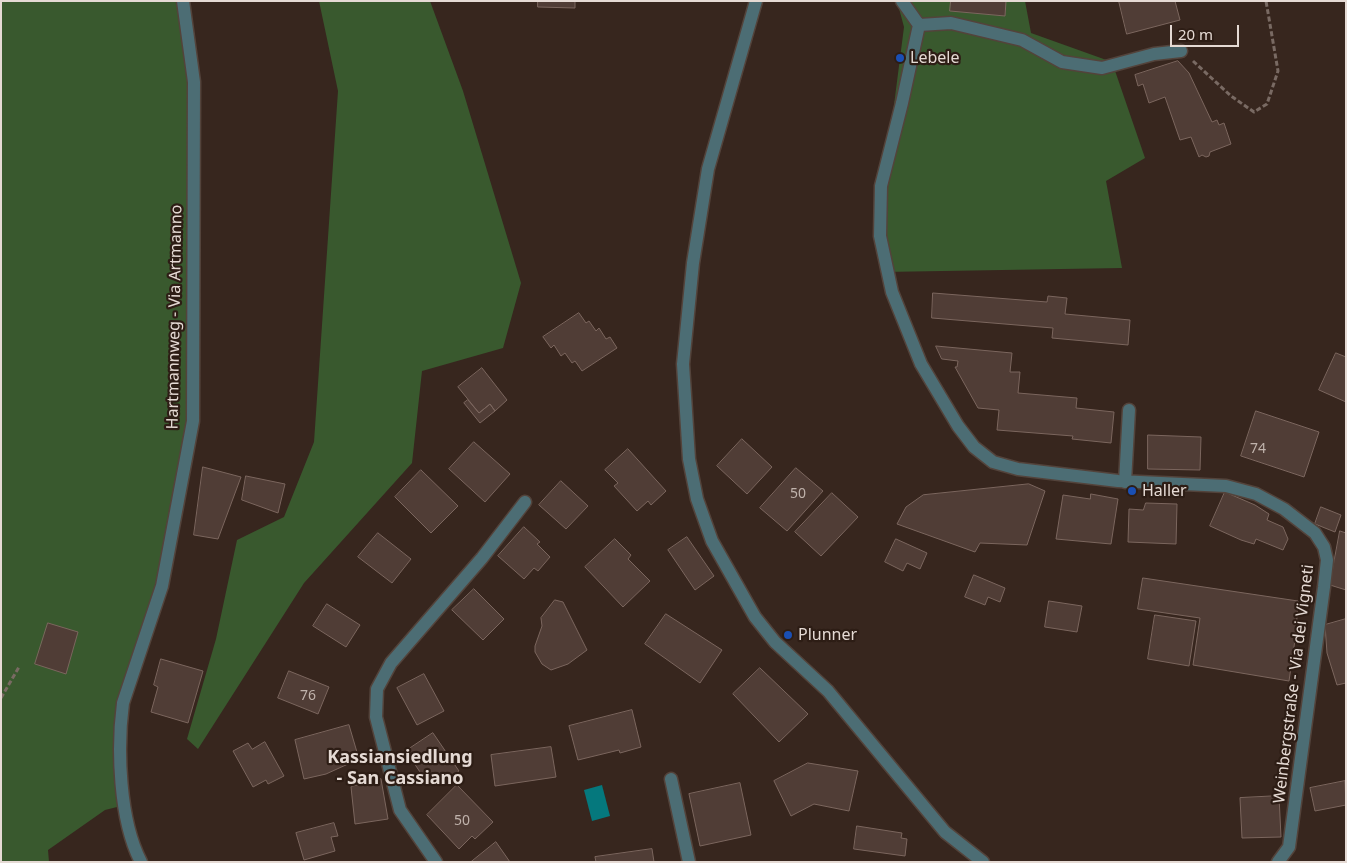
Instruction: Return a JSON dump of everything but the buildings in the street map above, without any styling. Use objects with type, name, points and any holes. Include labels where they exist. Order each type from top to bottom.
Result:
[{"type":"street","name":"Hartmannweg - Via Artmanno","points":[[141,862],[130,831],[125,805],[120,721],[123,703],[162,586],[193,421],[194,82],[183,1]]},
{"type":"street","points":[[756,1],[708,169],[693,263],[683,364],[689,459],[697,499],[712,540],[755,617],[775,642],[828,691],[946,832],[982,862]]},
{"type":"street","points":[[902,1],[919,25],[951,23],[1022,40],[1062,62],[1102,68],[1154,54],[1181,51]]},
{"type":"street","name":"Weinbergstraße - Via dei Vigneti","points":[[919,25],[881,186],[880,236],[892,292],[921,364],[958,426],[974,447],[993,462],[1018,469],[1125,482],[1226,486],[1256,494],[1303,523],[1315,533],[1324,547],[1327,560],[1290,847],[1278,862]]},
{"type":"street","points":[[1125,482],[1129,410]]},
{"type":"street","points":[[436,862],[400,810],[376,718],[377,689],[390,663],[482,558],[524,502]]},
{"type":"street","points":[[672,779],[689,862]]},
{"type":"path","points":[[1181,51],[1208,72],[1231,96],[1254,112],[1267,104],[1278,71],[1266,1]]},
{"type":"path","points":[[1,698],[19,667]]},
{"type":"green space","points":[[1,1],[183,1],[194,82],[193,421],[162,586],[123,703],[125,805],[105,810],[48,850],[49,862],[1,862]]},
{"type":"green space","points":[[319,1],[430,1],[463,91],[521,283],[503,348],[422,371],[412,463],[304,583],[198,749],[187,739],[216,639],[237,540],[284,517],[314,442],[338,91]]},
{"type":"green space","points":[[897,1],[1025,1],[1031,33],[1112,62],[1145,158],[1106,181],[1122,268],[883,272],[876,245],[904,27]]},
{"type":"water","points":[[602,785],[610,816],[592,821],[584,790]]},
{"type":"place","name":"Lebele","points":[[900,58]]},
{"type":"place","name":"Haller","points":[[1132,491]]},
{"type":"place","name":"Plunner","points":[[788,635]]},
{"type":"district","name":"Kassiansiedlung - San Cassiano","points":[[400,768]]}]
